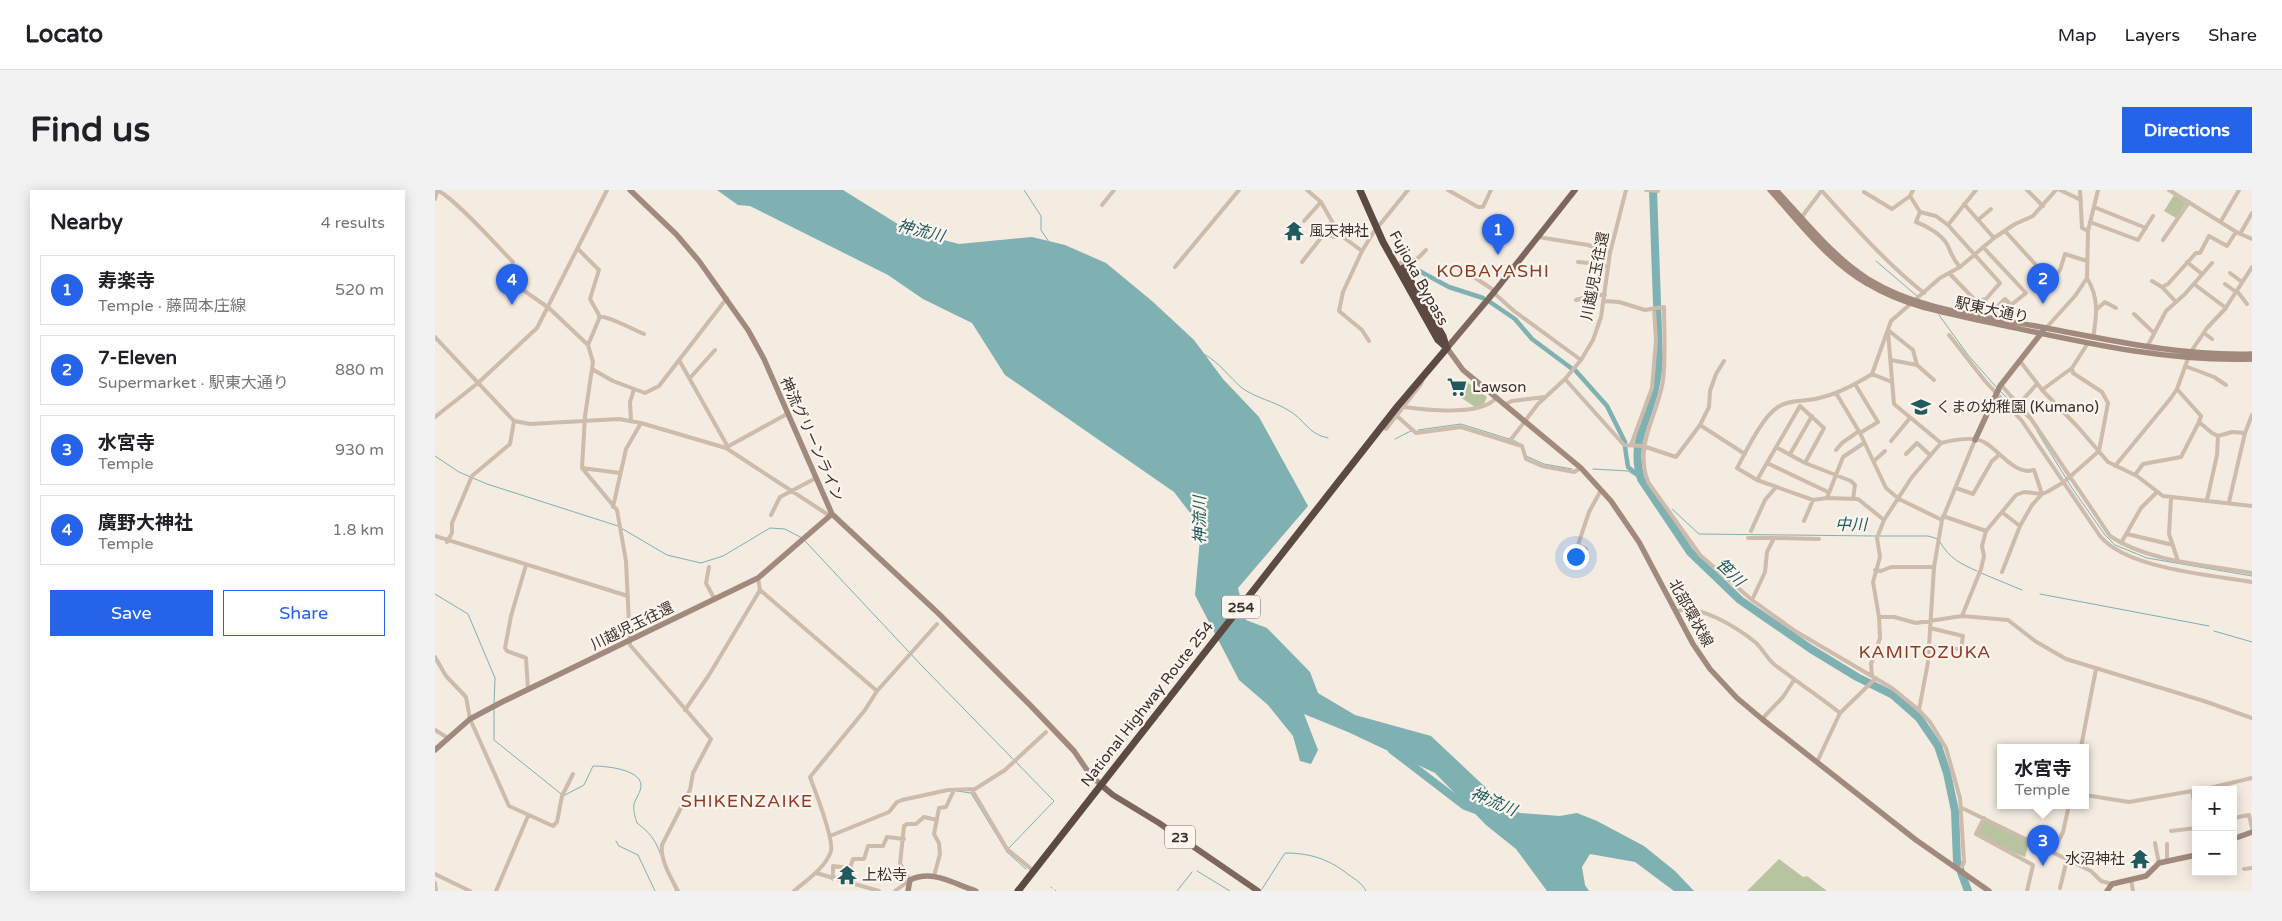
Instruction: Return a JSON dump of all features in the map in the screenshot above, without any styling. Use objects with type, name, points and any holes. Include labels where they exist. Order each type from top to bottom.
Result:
[{"type":"highway","name":"Fujioka Bypass","points":[[1360,190],[1377,229],[1426,320],[1438,340],[1447,348]]},
{"type":"highway","name":"Fujioka Bypass","points":[[1377,229],[1400,263],[1443,336],[1447,348]]},
{"type":"highway","name":"National Highway Route 254","points":[[1018,891],[1425,372],[1447,348]]},
{"type":"main road","points":[[1447,348],[1575,190]]},
{"type":"main road","name":"23","points":[[1103,782],[1113,795],[1152,818],[1258,891]]},
{"type":"street","points":[[435,199],[436,190],[440,191],[513,262],[507,279],[549,308],[588,345],[593,362],[585,421],[582,468],[617,510],[626,561],[628,640],[630,645],[711,739],[693,774],[690,790],[662,845],[661,851],[678,891]]},
{"type":"street","points":[[435,417],[479,383],[537,328],[549,308],[607,190]]},
{"type":"street","name":"神流グリーンライン","points":[[630,190],[676,234],[727,298],[764,359],[832,514],[938,613],[1074,751],[1089,773],[1103,782]]},
{"type":"street","points":[[1102,205],[1114,190]]},
{"type":"street","points":[[1175,267],[1239,190]]},
{"type":"street","points":[[1307,190],[1321,202],[1339,234],[1362,251]]},
{"type":"street","points":[[1369,341],[1362,330],[1339,310],[1343,292],[1362,251],[1408,190]]},
{"type":"street","points":[[1448,190],[1478,207],[1483,207],[1491,190]]},
{"type":"street","name":"川越児玉往還","points":[[1509,442],[1524,420],[1581,360],[1598,328],[1605,295],[1610,253],[1625,190]]},
{"type":"street","points":[[1646,190],[1658,192]]},
{"type":"street","name":"駅東大通り","points":[[1770,190],[1827,252],[1866,284],[1935,311],[2041,334],[2091,339],[2189,355],[2252,359]]},
{"type":"street","name":"駅東大通り","points":[[1776,190],[1849,266],[1869,280],[1911,302],[2046,328],[2162,355],[2252,354]]},
{"type":"street","points":[[1801,218],[1821,190],[1861,236],[1896,271],[1924,293]]},
{"type":"street","points":[[1864,192],[1892,209],[1909,196],[1913,190]]},
{"type":"street","points":[[1948,225],[1976,190]]},
{"type":"street","points":[[2027,190],[2043,206]]},
{"type":"street","points":[[1884,520],[1864,502],[1853,498],[1813,500],[1757,480],[1737,468],[1773,411],[1780,406],[1800,403],[1836,393],[1872,374],[1891,321],[1911,302],[1995,238],[2033,216],[2054,192],[2048,190]]},
{"type":"street","points":[[2060,190],[2081,200]]},
{"type":"street","points":[[2081,190],[2082,228],[2088,231]]},
{"type":"street","points":[[2042,390],[2072,368],[2091,339],[2097,309],[2093,288],[2087,278],[2088,231],[2098,190]]},
{"type":"street","points":[[2169,190],[2238,233],[2252,239]]},
{"type":"street","points":[[2221,221],[2239,190]]},
{"type":"street","points":[[1909,196],[1920,212],[1936,216],[1948,225],[2000,283],[1986,299],[1976,301],[1949,273]]},
{"type":"street","points":[[1304,221],[1321,202]]},
{"type":"street","points":[[2163,240],[2189,202]]},
{"type":"street","points":[[1964,204],[1995,238]]},
{"type":"street","points":[[2094,207],[2146,228]]},
{"type":"street","points":[[1978,220],[1991,209]]},
{"type":"street","points":[[1920,212],[1916,222],[1926,225],[1945,240],[1949,247],[1950,256],[1959,267]]},
{"type":"street","points":[[2162,287],[2168,284],[2196,253],[2200,253],[2209,236],[2227,246],[2252,213]]},
{"type":"street","points":[[2090,222],[2138,240],[2153,216]]},
{"type":"street","points":[[2005,231],[2036,265]]},
{"type":"street","points":[[1302,262],[1324,234],[1336,236],[1339,234]]},
{"type":"street","points":[[1538,237],[1588,245],[1610,253]]},
{"type":"street","points":[[1983,247],[2026,293],[2011,305],[2005,299],[1994,310],[1999,319]]},
{"type":"street","points":[[578,249],[599,270],[590,299],[599,317],[588,345]]},
{"type":"street","points":[[1400,263],[1405,261],[1412,264],[1426,250]]},
{"type":"street","points":[[2041,274],[2050,282],[2060,270],[2065,254],[2087,261]]},
{"type":"street","points":[[1578,262],[1602,264],[1608,267]]},
{"type":"street","points":[[2187,262],[2202,274]]},
{"type":"street","points":[[2147,347],[2166,311],[2194,284],[2211,263]]},
{"type":"street","points":[[2251,270],[2252,278]]},
{"type":"street","points":[[2115,466],[2177,389],[2189,355],[2204,333],[2226,308],[2251,270]]},
{"type":"street","points":[[2231,274],[2243,282]]},
{"type":"street","points":[[1471,275],[1494,292],[1514,311],[1581,360]]},
{"type":"street","points":[[1919,710],[1928,662],[1934,567],[1942,518],[1999,387],[2046,328],[2075,296],[2087,278]]},
{"type":"street","points":[[2152,281],[2162,287],[2176,302]]},
{"type":"street","points":[[2194,284],[2226,308]]},
{"type":"street","points":[[2225,284],[2237,291],[2247,304]]},
{"type":"street","points":[[1576,300],[1594,295],[1605,295]]},
{"type":"street","points":[[592,369],[613,381],[645,393],[659,386],[727,298]]},
{"type":"street","points":[[1604,301],[1619,302],[1645,310],[1662,308],[1664,327],[1662,382],[1643,446],[1644,472],[1654,491],[1700,555],[1751,600],[1795,631],[1874,678],[1919,710],[1930,722],[1946,748],[1961,808],[1961,867],[1966,875],[1989,891]]},
{"type":"street","points":[[2097,309],[2105,302],[2116,308]]},
{"type":"street","points":[[1633,445],[1652,388],[1656,340],[1654,308]]},
{"type":"street","points":[[2134,314],[2154,333]]},
{"type":"street","points":[[599,317],[603,316],[611,319],[643,334]]},
{"type":"street","points":[[1888,330],[1893,404],[1941,442],[1975,440],[1983,442],[2021,470],[2029,472],[2034,470],[2042,494]]},
{"type":"street","points":[[1888,330],[1913,350],[1917,364],[1934,380]]},
{"type":"street","points":[[2204,333],[2212,339]]},
{"type":"street","points":[[1949,334],[1985,381],[1999,387],[2019,404],[2071,476],[2110,536],[2121,543],[2179,561],[2252,573]]},
{"type":"street","points":[[435,337],[514,421],[530,424],[619,419],[641,423],[727,448],[827,514],[832,514]]},
{"type":"street","name":"北部環状線","points":[[1447,348],[1463,370],[1581,468],[1626,520],[1690,640],[1710,669],[1737,698],[1916,840],[1952,865],[1961,867]]},
{"type":"street","points":[[690,378],[715,350]]},
{"type":"street","points":[[679,360],[727,448]]},
{"type":"street","points":[[1891,360],[1917,364]]},
{"type":"street","points":[[1565,379],[1624,445],[1643,446],[1676,457],[1700,425],[1709,408],[1710,391],[1716,374],[1724,361]]},
{"type":"street","points":[[2020,361],[2042,390],[2108,462],[2135,475],[2163,496],[2252,506]]},
{"type":"street","points":[[2185,366],[2214,377],[2226,385]]},
{"type":"street","points":[[2002,572],[2020,526],[2032,505],[2042,494],[2064,482],[2099,451],[2108,402],[2102,392],[2073,373],[2072,368]]},
{"type":"street","points":[[1386,429],[1425,379],[1425,372]]},
{"type":"street","points":[[1872,374],[1892,382]]},
{"type":"street","points":[[1836,450],[1842,443],[1878,422],[1855,384]]},
{"type":"street","points":[[2019,404],[2037,384]]},
{"type":"street","points":[[1999,387],[2100,536],[2114,550],[2137,560],[2179,570],[2252,582]]},
{"type":"street","points":[[631,421],[631,402],[634,389]]},
{"type":"street","points":[[2135,475],[2143,464],[2181,457],[2199,422],[2201,416],[2177,389]]},
{"type":"street","points":[[1836,393],[1860,432],[1886,488],[1899,499],[1942,518],[1986,531]]},
{"type":"street","points":[[1504,405],[1512,401],[1545,397]]},
{"type":"street","points":[[1404,407],[1465,410],[1486,405],[1496,398]]},
{"type":"street","points":[[1800,403],[1824,428],[1805,463]]},
{"type":"street","points":[[1757,480],[1800,403]]},
{"type":"street","points":[[727,448],[787,414]]},
{"type":"street","points":[[2229,502],[2245,433],[2252,415]]},
{"type":"street","points":[[1397,416],[1416,434],[1461,427],[1522,446],[1526,458],[1542,466],[1574,472],[1581,468]]},
{"type":"street","points":[[1790,454],[1812,416]]},
{"type":"street","points":[[1891,441],[1910,418]]},
{"type":"street","points":[[447,542],[452,533],[452,523],[472,476],[510,444],[514,421]]},
{"type":"street","points":[[2199,422],[2211,434],[2218,436],[2232,432],[2252,434]]},
{"type":"street","points":[[613,507],[626,449],[641,423]]},
{"type":"street","points":[[1700,425],[1745,454]]},
{"type":"street","points":[[2207,500],[2217,455],[2218,436]]},
{"type":"street","points":[[1817,762],[1841,712],[1874,678],[1872,661],[1880,642],[1879,617],[1873,582],[1880,552],[1877,538],[1884,520],[1912,477],[1941,442]]},
{"type":"street","points":[[1827,498],[1843,457],[1864,443]]},
{"type":"street","points":[[1906,454],[1917,443],[1930,455]]},
{"type":"street","points":[[1776,447],[1805,463],[1851,481],[1855,486],[1853,498]]},
{"type":"street","points":[[1874,461],[1885,451]]},
{"type":"street","points":[[1956,488],[1973,494],[1992,461],[1999,455]]},
{"type":"street","points":[[1767,463],[1828,492]]},
{"type":"street","points":[[582,468],[620,473]]},
{"type":"street","points":[[771,515],[780,497],[816,478]]},
{"type":"street","points":[[1751,531],[1765,500],[1775,487]]},
{"type":"street","points":[[1586,549],[1579,545],[1589,512],[1601,490]]},
{"type":"street","points":[[1962,616],[1981,569],[1984,556],[1982,546],[1986,531],[2021,492],[2042,494]]},
{"type":"street","points":[[2121,543],[2141,508],[2157,492]]},
{"type":"street","points":[[2171,498],[2169,534],[2179,561],[2179,570]]},
{"type":"street","points":[[1804,521],[1813,500]]},
{"type":"street","points":[[2003,513],[2020,526]]},
{"type":"street","name":"川越児玉往還","points":[[435,750],[470,720],[628,640],[758,578],[832,514]]},
{"type":"street","points":[[2127,534],[2173,545]]},
{"type":"street","points":[[435,536],[447,542],[628,596]]},
{"type":"street","points":[[1748,538],[1819,539]]},
{"type":"street","points":[[1751,600],[1765,572],[1767,552],[1774,538]]},
{"type":"street","points":[[526,565],[511,616],[505,648],[507,651],[526,658],[527,690]]},
{"type":"street","points":[[709,567],[706,583],[715,600]]},
{"type":"street","points":[[1875,570],[1881,571],[1891,567],[1934,567]]},
{"type":"street","points":[[2223,577],[2225,568]]},
{"type":"street","points":[[758,578],[760,590],[877,691]]},
{"type":"street","points":[[685,710],[709,675],[760,590]]},
{"type":"street","points":[[1675,612],[1681,609],[1694,610],[1728,624],[1757,644],[1771,662],[1794,680],[1808,687],[1841,712]]},
{"type":"street","points":[[1879,617],[1894,617],[1913,623],[1931,622],[1962,616],[2008,620],[2035,641],[2066,660],[2205,701],[2252,718]]},
{"type":"street","points":[[794,891],[816,873],[830,853],[830,836],[810,777],[865,710],[877,691],[937,624]]},
{"type":"street","points":[[1929,646],[1961,649],[1963,636],[1930,628]]},
{"type":"street","points":[[435,657],[445,676],[466,697],[470,720],[509,806],[553,826],[557,822],[562,796],[573,774]]},
{"type":"street","points":[[2082,744],[2096,669]]},
{"type":"street","points":[[1762,719],[1783,697],[1794,680]]},
{"type":"street","points":[[435,730],[447,738]]},
{"type":"street","points":[[830,836],[889,812],[897,802],[953,790],[972,790],[1005,770],[1046,732]]},
{"type":"street","points":[[2219,786],[2252,778]]},
{"type":"street","points":[[933,876],[940,854],[939,843],[934,834],[939,808],[946,807],[953,790]]},
{"type":"street","points":[[972,790],[1007,849],[1030,868]]},
{"type":"street","points":[[2089,796],[2129,802],[2192,791]]},
{"type":"street","points":[[1961,808],[2091,871],[2101,881],[2112,884],[2146,876],[2159,863],[2167,860],[2192,855]]},
{"type":"street","points":[[2053,852],[2063,832],[2068,809]]},
{"type":"street","points":[[2237,817],[2249,815],[2252,828]]},
{"type":"street","points":[[496,891],[528,816]]},
{"type":"street","points":[[908,891],[910,880],[900,864],[905,826],[907,824],[916,824],[925,817],[937,820]]},
{"type":"street","points":[[1984,818],[1976,834],[2033,865],[2027,891]]},
{"type":"street","points":[[2171,830],[2192,828]]},
{"type":"street","points":[[2237,838],[2252,832]]},
{"type":"street","points":[[833,879],[833,866],[850,868],[853,859],[864,859],[868,846],[883,846],[887,837],[904,839]]},
{"type":"street","points":[[2155,843],[2159,863]]},
{"type":"street","points":[[2167,844],[2167,860]]},
{"type":"street","points":[[2060,888],[2067,859]]},
{"type":"street","points":[[2244,869],[2252,868]]},
{"type":"street","points":[[816,873],[879,891]]},
{"type":"street","points":[[435,874],[470,891]]},
{"type":"street","points":[[895,891],[919,876],[933,876],[976,891]]},
{"type":"street","points":[[2131,879],[2133,891]]},
{"type":"street","points":[[435,883],[436,891]]},
{"type":"street","points":[[2107,891],[2112,884]]},
{"type":"green space","points":[[2174,195],[2186,203],[2176,218],[2164,211]]},
{"type":"green space","points":[[1467,382],[1487,397],[1484,404],[1475,407],[1460,397]]},
{"type":"green space","points":[[1985,820],[2029,842],[2025,857],[2003,848],[1978,834]]},
{"type":"green space","points":[[1779,859],[1803,877],[1807,876],[1827,891],[1747,891]]},
{"type":"water","points":[[717,190],[843,190],[909,231],[959,244],[1032,237],[1065,245],[1106,263],[1152,301],[1194,340],[1223,379],[1259,417],[1308,506],[1238,588],[1246,620],[1267,628],[1310,672],[1318,693],[1355,715],[1431,736],[1500,801],[1520,813],[1560,816],[1577,813],[1597,821],[1644,846],[1675,871],[1694,891],[1674,891],[1635,862],[1590,854],[1582,867],[1585,885],[1589,891],[1547,891],[1516,849],[1486,825],[1435,773],[1348,732],[1304,714],[1318,750],[1311,764],[1300,761],[1293,736],[1268,705],[1239,680],[1195,595],[1201,527],[1174,492],[1005,375],[972,323],[923,299],[888,275],[750,206],[738,205]]},
{"type":"waterway","points":[[1024,190],[1041,216],[1041,230],[1049,242]]},
{"type":"waterway","name":"笹川","points":[[1653,190],[1659,360],[1654,392],[1639,440],[1637,458],[1641,479],[1690,552],[1740,600],[1811,649],[1857,677],[1893,695],[1919,718],[1938,746],[1947,773],[1955,811],[1957,861],[1968,891]]},
{"type":"waterway","points":[[1876,261],[1917,296]]},
{"type":"waterway","points":[[1410,266],[1449,287],[1483,298]]},
{"type":"waterway","points":[[1490,302],[1515,319],[1532,339],[1571,368]]},
{"type":"waterway","points":[[1939,315],[1968,355],[1997,388]]},
{"type":"waterway","points":[[1204,354],[1220,366],[1242,388],[1288,410],[1315,433],[1328,438]]},
{"type":"waterway","points":[[1575,370],[1607,406],[1625,442]]},
{"type":"waterway","points":[[2000,391],[2031,421]]},
{"type":"waterway","points":[[1418,430],[1461,424],[1509,439]]},
{"type":"waterway","points":[[1395,439],[1411,431]]},
{"type":"waterway","points":[[2037,431],[2072,488],[2105,535],[2115,545],[2147,558],[2252,576]]},
{"type":"waterway","points":[[1513,440],[1522,445]]},
{"type":"waterway","points":[[1625,447],[1628,467],[1640,477]]},
{"type":"waterway","points":[[435,456],[459,472],[487,484],[618,526]]},
{"type":"waterway","points":[[1526,456],[1544,464],[1572,469]]},
{"type":"waterway","points":[[1593,469],[1628,471],[1641,479]]},
{"type":"waterway","name":"中川","points":[[1672,509],[1699,534],[1876,536]]},
{"type":"waterway","points":[[621,528],[667,555],[701,563],[723,556],[770,528],[785,529],[802,538]]},
{"type":"waterway","name":"中川","points":[[1880,536],[1928,536],[1938,539]]},
{"type":"waterway","points":[[805,541],[923,667],[1054,801],[1009,848]]},
{"type":"waterway","name":"中川","points":[[1940,542],[1956,560],[1977,571]]},
{"type":"waterway","name":"中川","points":[[1981,573],[2022,590]]},
{"type":"waterway","points":[[435,594],[468,614],[495,678],[494,704]]},
{"type":"waterway","name":"中川","points":[[2040,594],[2209,626]]},
{"type":"waterway","name":"中川","points":[[2214,631],[2252,642]]},
{"type":"waterway","points":[[494,708],[494,740],[560,793],[565,795],[584,785],[593,766],[621,770],[635,775],[641,785],[634,804],[637,823],[651,836],[660,853]]},
{"type":"waterway","name":"神流川","points":[[1392,750],[1465,806],[1476,810]]},
{"type":"waterway","points":[[957,791],[971,793],[1007,852],[1026,869]]},
{"type":"waterway","points":[[616,841],[619,846],[638,855],[655,891]]},
{"type":"waterway","points":[[1262,889],[1285,853],[1303,854],[1327,861],[1342,869],[1363,886],[1366,891]]},
{"type":"waterway","points":[[1197,871],[1230,891]]},
{"type":"waterway","points":[[1177,891],[1192,872]]},
{"type":"waterway","points":[[673,885],[676,891]]},
{"type":"place","name":"風天神社","points":[[1294,231]]},
{"type":"place","name":"寿楽寺","points":[[1498,255]]},
{"type":"place","name":"7-Eleven","points":[[2043,304]]},
{"type":"place","name":"廣野大神社","points":[[512,305]]},
{"type":"place","name":"Lawson","points":[[1457,387]]},
{"type":"place","name":"くまの幼稚園 (Kumano)","points":[[1921,407]]},
{"type":"place","name":"水沼神社","points":[[2140,859]]},
{"type":"place","name":"水宮寺","points":[[2043,866]]},
{"type":"place","name":"上松寺","points":[[847,875]]},
{"type":"district","name":"KOBAYASHI","points":[[1493,271]]},
{"type":"district","name":"KAMITOZUKA","points":[[1925,652]]},
{"type":"district","name":"SHIKENZAIKE","points":[[747,801]]}]
